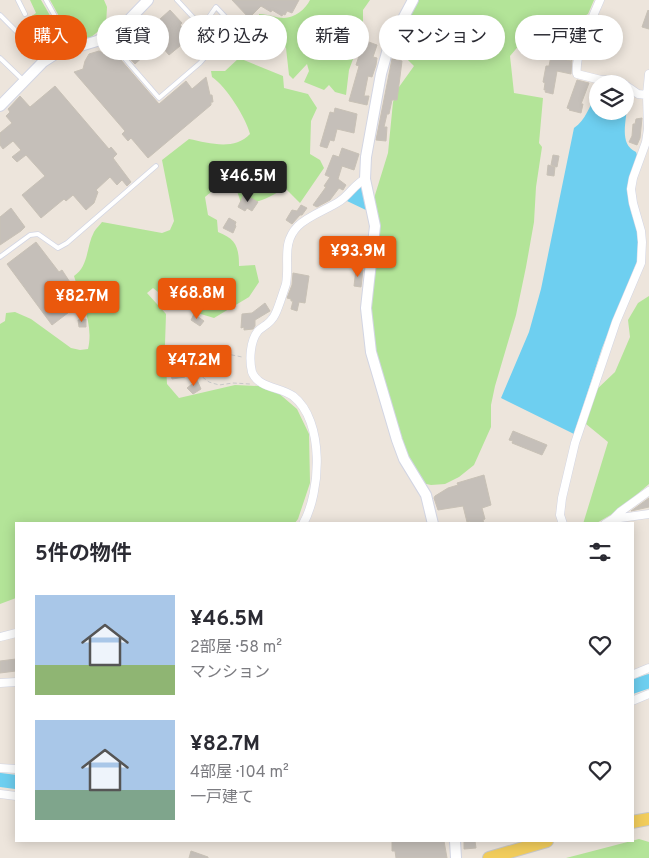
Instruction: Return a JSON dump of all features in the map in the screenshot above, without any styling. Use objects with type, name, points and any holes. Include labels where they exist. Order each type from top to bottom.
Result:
[{"type":"main road","points":[[634,822],[649,819]]},
{"type":"main road","points":[[489,858],[544,842]]},
{"type":"street","points":[[134,15],[148,0]]},
{"type":"street","points":[[413,0],[389,45],[381,74],[366,157],[366,179],[375,226],[366,308],[371,352],[397,440],[404,458],[426,494],[433,522]]},
{"type":"street","points":[[589,77],[577,74],[576,68],[584,38],[600,0]]},
{"type":"street","points":[[0,106],[46,60]]},
{"type":"street","points":[[562,522],[560,515],[562,498],[575,444],[616,322],[640,263],[641,232],[631,189],[646,142],[649,74]]},
{"type":"street","points":[[634,91],[638,94],[647,95]]},
{"type":"street","points":[[303,522],[308,515],[313,499],[317,478],[317,463],[309,418],[298,401],[290,395],[258,382],[250,359],[252,342],[257,332],[272,320],[286,283],[288,262],[286,250],[290,238],[298,226],[342,200],[356,184],[366,179]]},
{"type":"street","points":[[609,522],[649,491]]},
{"type":"street","points":[[609,522],[649,514]]},
{"type":"street","points":[[0,638],[15,633]]},
{"type":"street","points":[[634,674],[649,668]]},
{"type":"street","points":[[0,683],[15,682]]},
{"type":"street","points":[[634,700],[649,694]]},
{"type":"street","points":[[0,768],[15,769]]},
{"type":"street","points":[[0,794],[15,796]]},
{"type":"street","points":[[455,842],[456,858]]},
{"type":"lane","points":[[18,0],[25,14]]},
{"type":"lane","points":[[46,0],[54,15]]},
{"type":"lane","points":[[127,60],[159,98],[200,63],[233,24],[216,7],[202,28],[177,0]]},
{"type":"lane","points":[[0,14],[15,30]]},
{"type":"lane","points":[[0,58],[24,81]]},
{"type":"lane","points":[[0,257],[30,235],[38,234],[58,248],[67,243],[156,166]]},
{"type":"path","points":[[193,347],[250,359]]},
{"type":"path","points":[[185,358],[200,376],[209,382],[219,385],[233,383],[252,384],[258,382]]},
{"type":"green space","points":[[30,0],[41,0],[50,15],[33,15],[36,13]]},
{"type":"green space","points":[[50,0],[104,0],[107,7],[107,15],[97,15],[97,32],[90,38],[87,38],[87,15],[58,15]]},
{"type":"green space","points":[[310,0],[370,0],[363,10],[363,15],[297,15],[297,60],[353,60],[349,70],[346,95],[335,92],[329,85],[324,90],[304,82],[309,71],[307,64],[293,79],[289,75],[287,18],[303,10]]},
{"type":"green space","points":[[415,0],[594,0],[586,15],[515,15],[515,50],[510,56],[514,93],[543,98],[539,143],[542,147],[536,187],[534,222],[526,267],[516,315],[495,386],[491,405],[491,427],[474,465],[459,477],[445,484],[431,485],[422,483],[398,439],[375,354],[370,304],[375,195],[388,153],[393,102],[399,87],[414,66],[408,60],[505,60],[505,15],[408,15]]},
{"type":"green space","points":[[237,60],[244,60],[283,76],[284,88],[308,94],[317,108],[311,121],[310,154],[320,160],[324,168],[300,203],[285,188],[259,201],[241,203],[237,191],[228,184],[216,188],[205,197],[208,215],[217,220],[218,232],[235,244],[239,266],[255,265],[259,282],[249,297],[214,318],[182,306],[153,288],[147,293],[166,314],[167,384],[179,398],[235,385],[259,386],[276,391],[297,409],[309,434],[310,483],[298,519],[296,522],[15,522],[15,598],[0,604],[0,324],[5,321],[6,313],[15,312],[31,319],[71,348],[88,349],[88,321],[74,276],[85,262],[94,232],[102,222],[162,233],[170,230],[174,221],[162,160],[189,139],[213,144],[229,144],[237,143],[250,134],[235,103],[223,87],[212,77],[211,71],[225,71]]},
{"type":"green space","points":[[649,296],[649,484],[619,510],[598,522],[584,522],[608,442],[586,424],[594,392],[615,372],[630,337],[628,320],[638,303]]},
{"type":"green space","points":[[639,839],[649,842],[649,858],[566,858],[634,842]]},
{"type":"water","points":[[589,108],[589,120],[626,120],[626,140],[629,147],[637,155],[628,186],[631,212],[638,230],[639,244],[638,259],[602,348],[574,434],[501,398],[529,332],[541,289],[574,128]]},
{"type":"water","points":[[363,184],[368,211],[347,201],[353,190]]},
{"type":"building","points":[[232,0],[299,0],[292,13],[287,11],[285,15],[280,15],[272,10],[271,12],[261,6],[252,15],[246,15]]},
{"type":"building","points":[[170,10],[179,20],[179,47],[169,55],[169,15],[164,15]]},
{"type":"building","points":[[649,11],[649,29],[642,27]]},
{"type":"building","points":[[369,42],[377,45],[373,57],[377,58],[376,65],[372,77],[368,76],[364,96],[369,96],[367,105],[349,101],[359,66],[356,65],[358,60],[369,60]]},
{"type":"building","points":[[97,52],[97,60],[121,60],[159,104],[186,81],[192,89],[206,77],[213,102],[148,158],[131,138],[128,141],[122,134],[125,131],[74,72],[83,69],[89,54]]},
{"type":"building","points":[[131,60],[139,60],[135,64]]},
{"type":"building","points":[[392,60],[402,61],[397,100],[392,100],[384,127],[387,127],[386,141],[376,140]]},
{"type":"building","points":[[550,60],[572,60],[571,74],[557,71],[553,94],[544,90],[545,83],[543,82],[546,66],[549,66]]},
{"type":"building","points":[[577,80],[589,83],[581,104],[583,104],[581,113],[567,108]]},
{"type":"building","points":[[55,86],[109,149],[111,147],[117,154],[113,158],[131,182],[127,186],[122,180],[117,185],[110,177],[96,190],[98,192],[94,203],[86,210],[73,195],[66,201],[64,199],[41,218],[22,195],[45,176],[26,155],[17,162],[12,157],[21,150],[13,141],[3,149],[0,145],[0,133],[12,123],[6,116],[10,112],[8,109],[20,96],[30,107]]},
{"type":"building","points":[[335,108],[357,114],[354,133],[337,129],[334,141],[330,140],[327,148],[320,146],[330,112],[334,113]]},
{"type":"building","points":[[642,118],[640,138],[637,145],[629,142],[632,136],[633,124],[635,124],[636,119]]},
{"type":"building","points":[[342,148],[359,154],[354,170],[342,166],[338,179],[346,185],[343,190],[339,188],[330,200],[317,207],[313,205],[326,187],[324,186],[330,177],[325,175],[333,155],[339,157]]},
{"type":"building","points":[[553,155],[559,156],[557,167],[551,165]]},
{"type":"building","points":[[548,165],[555,167],[554,176],[547,175]]},
{"type":"building","points":[[244,194],[258,202],[252,211],[247,208],[245,211],[238,207]]},
{"type":"building","points":[[301,205],[307,208],[302,215],[292,224],[286,220],[292,210],[297,211]]},
{"type":"building","points":[[11,208],[25,227],[0,245],[0,217]]},
{"type":"building","points":[[229,218],[236,222],[233,233],[223,228]]},
{"type":"building","points":[[36,242],[59,272],[62,270],[79,296],[77,297],[81,303],[52,325],[7,264]]},
{"type":"building","points":[[322,250],[356,255],[355,264],[341,262],[342,260],[320,259]]},
{"type":"building","points":[[356,269],[363,270],[361,287],[354,286]]},
{"type":"building","points":[[293,273],[309,276],[305,303],[299,302],[297,311],[291,309],[293,301],[287,298],[292,285]]},
{"type":"building","points":[[265,303],[270,311],[255,320],[253,329],[244,330],[244,327],[241,328],[242,314],[252,313]]},
{"type":"building","points":[[194,314],[204,321],[200,326],[191,320]]},
{"type":"building","points":[[86,319],[86,327],[79,327],[78,320]]},
{"type":"building","points":[[182,348],[173,360],[183,359],[185,377],[172,379],[166,350]]},
{"type":"building","points":[[197,380],[201,389],[193,394],[187,388]]},
{"type":"building","points":[[513,431],[547,445],[542,455],[512,443],[513,441],[509,440]]},
{"type":"building","points":[[484,475],[491,505],[482,508],[485,519],[484,522],[467,522],[463,506],[438,510],[435,496],[448,488],[458,485],[457,483]]},
{"type":"building","points":[[649,498],[649,507],[631,511]]},
{"type":"building","points":[[15,659],[15,671],[0,673],[0,661]]},
{"type":"building","points":[[392,842],[444,842],[447,858],[396,858],[395,851],[392,851]]},
{"type":"building","points":[[464,842],[475,842],[476,848],[464,849]]},
{"type":"building","points":[[191,851],[208,857],[208,858],[189,858]]},
{"type":"waterway","points":[[634,686],[649,681]]},
{"type":"waterway","points":[[0,780],[15,782]]}]
